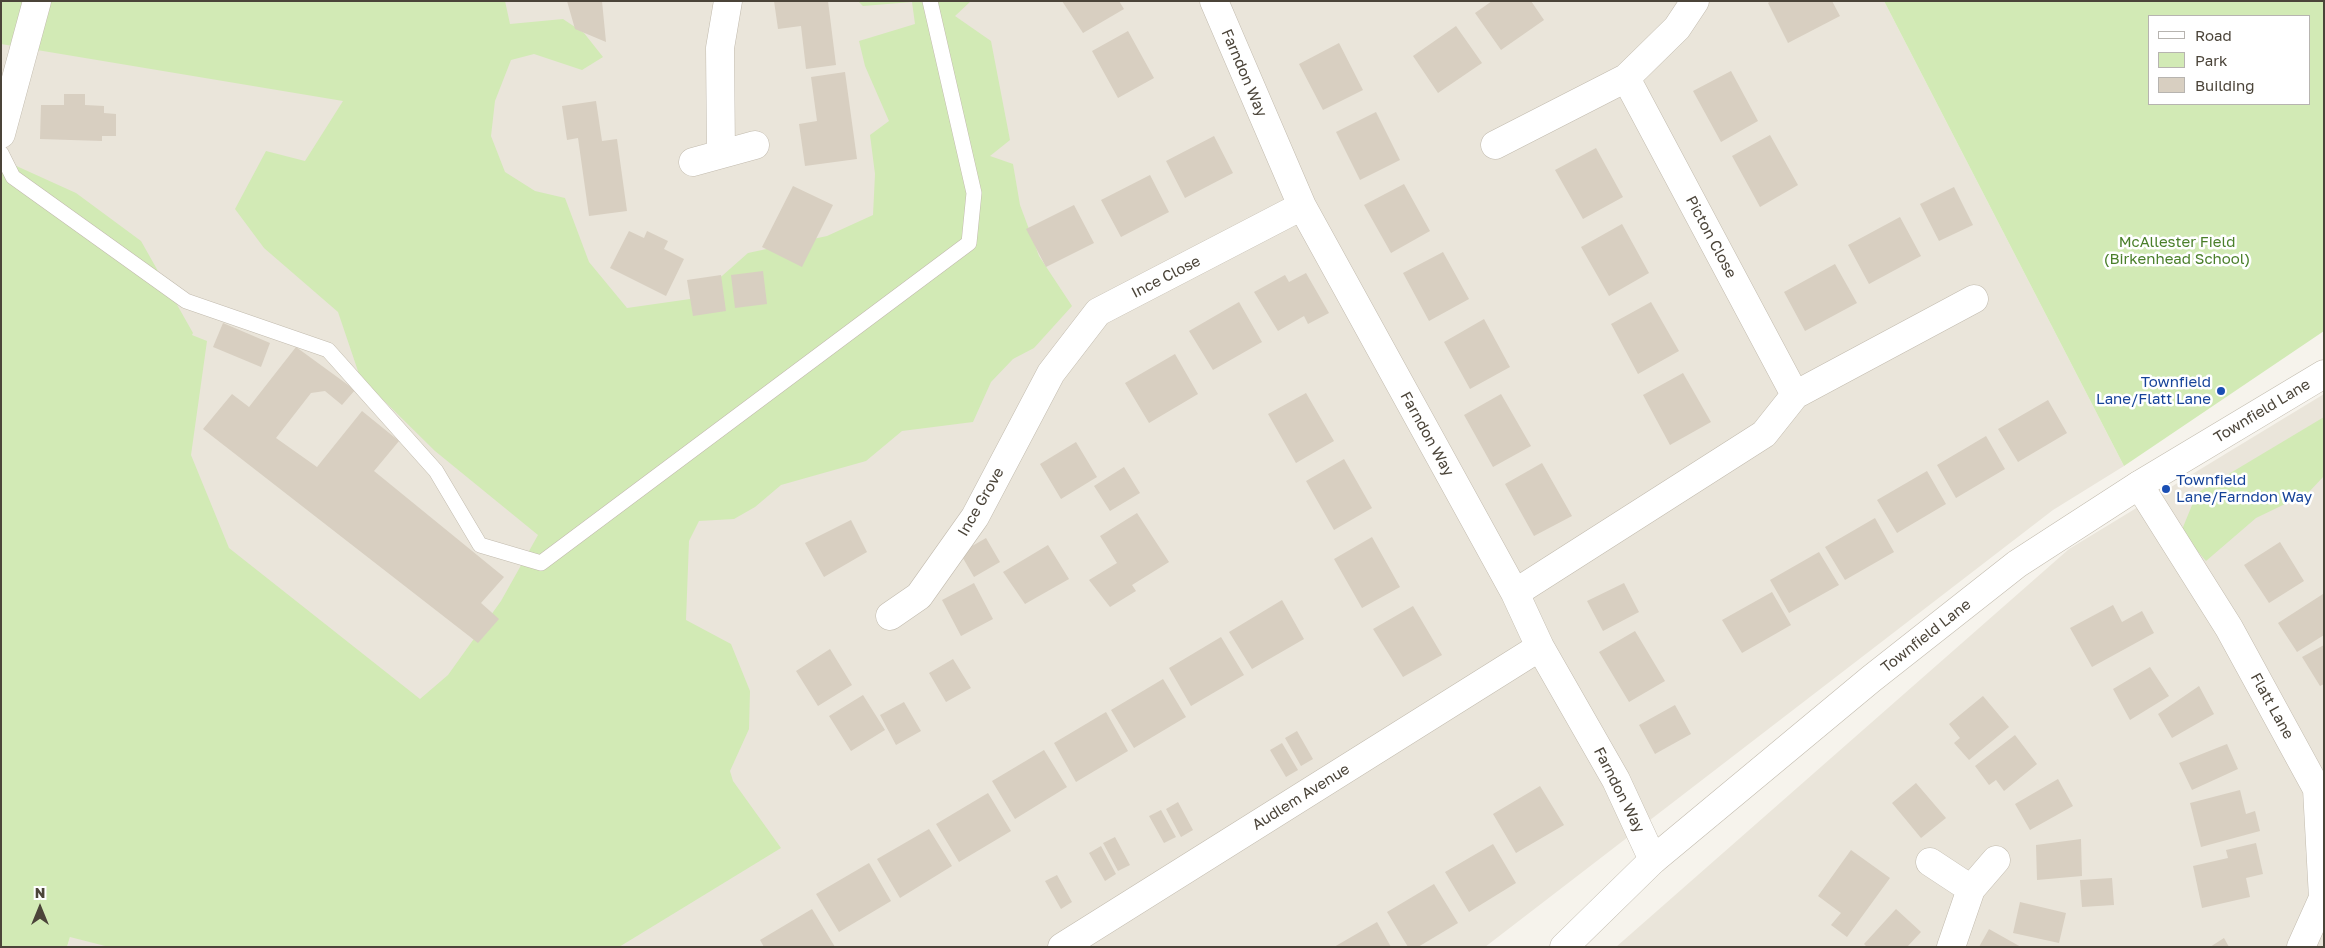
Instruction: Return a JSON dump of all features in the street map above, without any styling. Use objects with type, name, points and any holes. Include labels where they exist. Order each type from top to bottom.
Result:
[{"type":"street","points":[[1,134],[37,1]]},
{"type":"street","points":[[721,154],[720,48],[728,1]]},
{"type":"street","name":"Farndon Way","points":[[1214,1],[1302,206],[1515,593],[1540,647],[1616,780],[1653,860]]},
{"type":"street","points":[[1495,145],[1626,78],[1677,28],[1695,1]]},
{"type":"street","name":"Picton Close","points":[[1626,78],[1795,395]]},
{"type":"street","points":[[693,162],[755,145]]},
{"type":"street","name":"Ince Close","points":[[1052,373],[1098,312],[1302,206]]},
{"type":"street","points":[[1515,593],[1764,434],[1795,395],[1974,299]]},
{"type":"street","name":"Ince Grove","points":[[890,616],[919,596],[975,517],[1052,373]]},
{"type":"street","name":"Townfield Lane","points":[[1564,947],[1653,860],[1871,679],[2017,564],[2138,485],[2324,374]]},
{"type":"street","name":"Flatt Lane","points":[[2138,485],[2229,628],[2318,789],[2323,898],[2301,947]]},
{"type":"street","name":"Audlem Avenue","points":[[1062,947],[1540,647]]},
{"type":"street","points":[[1950,947],[1970,889],[1996,860]]},
{"type":"street","points":[[1930,862],[1970,889]]},
{"type":"lane","points":[[1,153],[13,177],[186,301],[328,350],[436,472],[480,545],[541,563],[969,243],[974,193],[930,1]]},
{"type":"shaded area","points":[[1,1],[1884,1],[2124,466],[2053,510],[1485,947],[67,947],[70,937],[1,919]]},
{"type":"shaded area","points":[[2324,394],[2324,947],[1616,947],[2069,549]]},
{"type":"green space","points":[[1,1],[505,1],[510,24],[563,19],[584,33],[603,57],[582,70],[534,54],[511,60],[495,101],[491,136],[505,172],[535,191],[565,198],[589,262],[627,308],[697,298],[748,253],[827,236],[873,215],[875,174],[870,135],[889,121],[865,66],[859,41],[915,24],[912,2],[863,6],[858,1],[971,1],[955,16],[991,41],[1010,140],[990,156],[1013,164],[1020,205],[1039,256],[1072,306],[1034,348],[1013,359],[991,382],[973,422],[902,431],[866,461],[781,485],[755,507],[734,519],[699,521],[689,541],[686,620],[731,644],[750,691],[749,729],[730,771],[733,781],[781,848],[619,947],[109,947],[70,937],[67,947],[1,947],[1,159],[76,193],[141,241],[193,333],[192,335],[207,341],[191,455],[229,548],[420,699],[448,675],[501,601],[538,535],[435,451],[360,377],[338,312],[264,248],[235,209],[266,151],[305,161],[343,101],[1,44]]},
{"type":"green space","name":"McAllester Field (Birkenhead School)","points":[[1884,1],[2324,1],[2324,331],[2124,466]]},
{"type":"green space","points":[[2324,417],[2324,476],[2308,493],[2256,518],[2206,561],[2181,532],[2197,493]]},
{"type":"building","points":[[567,1],[602,1],[606,42],[575,29]]},
{"type":"building","points":[[774,1],[828,1],[836,65],[806,69],[801,26],[778,29]]},
{"type":"building","points":[[1062,1],[1119,1],[1124,9],[1083,33]]},
{"type":"building","points":[[1492,1],[1531,1],[1544,20],[1501,50],[1475,13]]},
{"type":"building","points":[[1771,1],[1832,1],[1840,16],[1788,43],[1768,3]]},
{"type":"building","points":[[1456,26],[1482,63],[1438,93],[1413,56]]},
{"type":"building","points":[[1128,31],[1154,78],[1118,98],[1092,51]]},
{"type":"building","points":[[1339,43],[1363,90],[1323,110],[1299,64]]},
{"type":"building","points":[[1731,71],[1758,121],[1721,142],[1693,91]]},
{"type":"building","points":[[845,72],[857,159],[805,166],[799,124],[817,121],[811,77]]},
{"type":"building","points":[[64,94],[85,94],[85,105],[104,106],[104,113],[116,114],[116,136],[102,136],[102,141],[40,139],[41,105],[64,105]]},
{"type":"building","points":[[596,101],[602,141],[617,139],[627,211],[589,216],[578,138],[567,140],[562,106]]},
{"type":"building","points":[[1376,112],[1400,160],[1360,180],[1336,132]]},
{"type":"building","points":[[1770,135],[1798,185],[1760,207],[1732,156]]},
{"type":"building","points":[[1214,136],[1233,173],[1185,198],[1166,161]]},
{"type":"building","points":[[1596,148],[1623,197],[1583,219],[1555,170]]},
{"type":"building","points":[[1150,175],[1169,212],[1121,237],[1101,200]]},
{"type":"building","points":[[1404,184],[1430,231],[1391,253],[1364,205]]},
{"type":"building","points":[[793,186],[833,205],[802,267],[762,247]]},
{"type":"building","points":[[1954,187],[1973,225],[1939,241],[1920,204]]},
{"type":"building","points":[[1074,205],[1094,243],[1046,267],[1026,229]]},
{"type":"building","points":[[1900,217],[1921,256],[1869,284],[1848,245]]},
{"type":"building","points":[[1622,224],[1649,273],[1609,296],[1581,247]]},
{"type":"building","points":[[629,231],[644,238],[647,231],[668,241],[664,249],[684,259],[666,296],[610,268]]},
{"type":"building","points":[[1443,252],[1469,299],[1429,321],[1403,273]]},
{"type":"building","points":[[1835,264],[1857,303],[1805,331],[1784,292]]},
{"type":"building","points":[[763,271],[767,304],[735,308],[731,275]]},
{"type":"building","points":[[1306,273],[1329,313],[1308,324],[1304,316],[1278,331],[1254,292],[1285,275],[1289,282]]},
{"type":"building","points":[[721,275],[726,311],[693,316],[687,280]]},
{"type":"building","points":[[1239,302],[1262,342],[1213,370],[1189,331]]},
{"type":"building","points":[[1651,302],[1679,351],[1638,374],[1611,324]]},
{"type":"building","points":[[1484,319],[1510,367],[1470,389],[1444,342]]},
{"type":"building","points":[[223,323],[270,343],[261,367],[213,347]]},
{"type":"building","points":[[296,347],[355,390],[342,405],[325,391],[311,393],[276,438],[317,467],[362,411],[399,441],[374,471],[504,577],[481,603],[499,619],[478,643],[203,429],[232,394],[249,407]]},
{"type":"building","points":[[1175,354],[1198,394],[1149,423],[1125,383]]},
{"type":"building","points":[[1683,373],[1711,422],[1670,445],[1643,395]]},
{"type":"building","points":[[1306,393],[1334,441],[1296,463],[1268,414]]},
{"type":"building","points":[[1501,394],[1531,446],[1493,467],[1464,415]]},
{"type":"building","points":[[2048,400],[2067,433],[2018,462],[1998,429]]},
{"type":"building","points":[[1986,436],[2005,469],[1956,498],[1937,465]]},
{"type":"building","points":[[1076,442],[1097,477],[1061,499],[1040,464]]},
{"type":"building","points":[[1344,459],[1372,508],[1334,530],[1306,481]]},
{"type":"building","points":[[1542,463],[1572,516],[1534,536],[1505,484]]},
{"type":"building","points":[[1124,467],[1140,493],[1110,511],[1094,486]]},
{"type":"building","points":[[1927,471],[1946,504],[1897,533],[1877,500]]},
{"type":"building","points":[[1137,513],[1169,562],[1132,585],[1136,591],[1110,607],[1089,580],[1117,563],[1100,536]]},
{"type":"building","points":[[1875,518],[1894,552],[1845,580],[1825,547]]},
{"type":"building","points":[[851,520],[867,552],[824,577],[805,543]]},
{"type":"building","points":[[1372,537],[1400,587],[1362,608],[1334,559]]},
{"type":"building","points":[[986,538],[1000,562],[974,577],[960,553]]},
{"type":"building","points":[[2280,542],[2304,581],[2269,603],[2244,565]]},
{"type":"building","points":[[1048,545],[1069,579],[1025,604],[1003,572]]},
{"type":"building","points":[[1819,552],[1839,585],[1789,613],[1770,580]]},
{"type":"building","points":[[974,583],[993,619],[961,636],[942,600]]},
{"type":"building","points":[[1624,583],[1639,612],[1603,631],[1587,601]]},
{"type":"building","points":[[1772,592],[1791,625],[1742,653],[1722,620]]},
{"type":"building","points":[[2323,594],[2324,635],[2297,652],[2278,623]]},
{"type":"building","points":[[1282,600],[1304,639],[1252,669],[1229,632]]},
{"type":"building","points":[[2113,605],[2122,622],[2142,611],[2154,633],[2092,667],[2070,628]]},
{"type":"building","points":[[1413,606],[1442,655],[1403,677],[1373,629]]},
{"type":"building","points":[[1635,631],[1665,681],[1629,702],[1599,652]]},
{"type":"building","points":[[1221,637],[1244,675],[1191,706],[1169,668]]},
{"type":"building","points":[[2324,645],[2324,684],[2320,686],[2302,657]]},
{"type":"building","points":[[830,649],[852,685],[818,706],[796,671]]},
{"type":"building","points":[[953,659],[971,688],[946,702],[929,673]]},
{"type":"building","points":[[2150,667],[2169,696],[2130,720],[2113,689]]},
{"type":"building","points":[[1163,679],[1186,717],[1134,748],[1111,710]]},
{"type":"building","points":[[2199,686],[2214,714],[2172,738],[2158,714]]},
{"type":"building","points":[[863,695],[885,730],[851,751],[829,716]]},
{"type":"building","points":[[1983,696],[2009,727],[1969,760],[1954,743],[1960,738],[1949,724]]},
{"type":"building","points":[[904,702],[921,731],[896,745],[880,715]]},
{"type":"building","points":[[1675,705],[1691,734],[1655,754],[1639,725]]},
{"type":"building","points":[[1106,712],[1128,751],[1076,782],[1054,743]]},
{"type":"building","points":[[1297,731],[1313,759],[1301,766],[1285,738]]},
{"type":"building","points":[[2015,735],[2037,764],[2004,791],[1996,780],[1989,785],[1975,766]]},
{"type":"building","points":[[1282,743],[1298,770],[1286,777],[1270,750]]},
{"type":"building","points":[[2227,744],[2238,769],[2192,790],[2179,763]]},
{"type":"building","points":[[1044,750],[1067,787],[1015,819],[992,781]]},
{"type":"building","points":[[2058,779],[2073,806],[2030,830],[2015,804]]},
{"type":"building","points":[[1916,783],[1946,818],[1921,838],[1892,803]]},
{"type":"building","points":[[1540,786],[1564,825],[1516,853],[1493,814]]},
{"type":"building","points":[[2240,790],[2246,814],[2255,811],[2260,831],[2201,847],[2190,803]]},
{"type":"building","points":[[988,793],[1011,831],[959,862],[936,824]]},
{"type":"building","points":[[1178,802],[1193,830],[1181,837],[1166,809]]},
{"type":"building","points":[[1161,810],[1176,837],[1164,843],[1149,816]]},
{"type":"building","points":[[929,829],[952,866],[900,898],[877,859]]},
{"type":"building","points":[[1115,837],[1130,865],[1118,871],[1103,843]]},
{"type":"building","points":[[2081,839],[2082,876],[2037,880],[2036,845]]},
{"type":"building","points":[[2256,843],[2263,874],[2246,878],[2250,897],[2202,908],[2193,866],[2228,858],[2226,850]]},
{"type":"building","points":[[1493,844],[1516,883],[1469,912],[1445,872]]},
{"type":"building","points":[[1101,846],[1116,874],[1105,881],[1089,853]]},
{"type":"building","points":[[1851,850],[1890,878],[1847,937],[1831,925],[1841,913],[1818,896]]},
{"type":"building","points":[[869,863],[891,901],[839,932],[816,894]]},
{"type":"building","points":[[1057,875],[1072,902],[1061,909],[1045,881]]},
{"type":"building","points":[[2112,878],[2114,905],[2082,907],[2080,880]]},
{"type":"building","points":[[1434,884],[1458,923],[1418,947],[1408,947],[1387,912]]},
{"type":"building","points":[[2020,902],[2066,913],[2059,943],[2013,933]]},
{"type":"building","points":[[812,909],[835,947],[764,947],[760,940]]},
{"type":"building","points":[[1896,909],[1921,932],[1907,947],[1867,947],[1864,944]]},
{"type":"building","points":[[1377,922],[1391,947],[1334,947]]},
{"type":"building","points":[[1989,929],[2021,947],[1979,947]]},
{"type":"building","points":[[2224,938],[2229,947],[2210,947]]},
{"type":"place","name":"Townfield Lane/Flatt Lane","points":[[2221,391]]},
{"type":"place","name":"Townfield Lane/Farndon Way","points":[[2166,489]]}]
